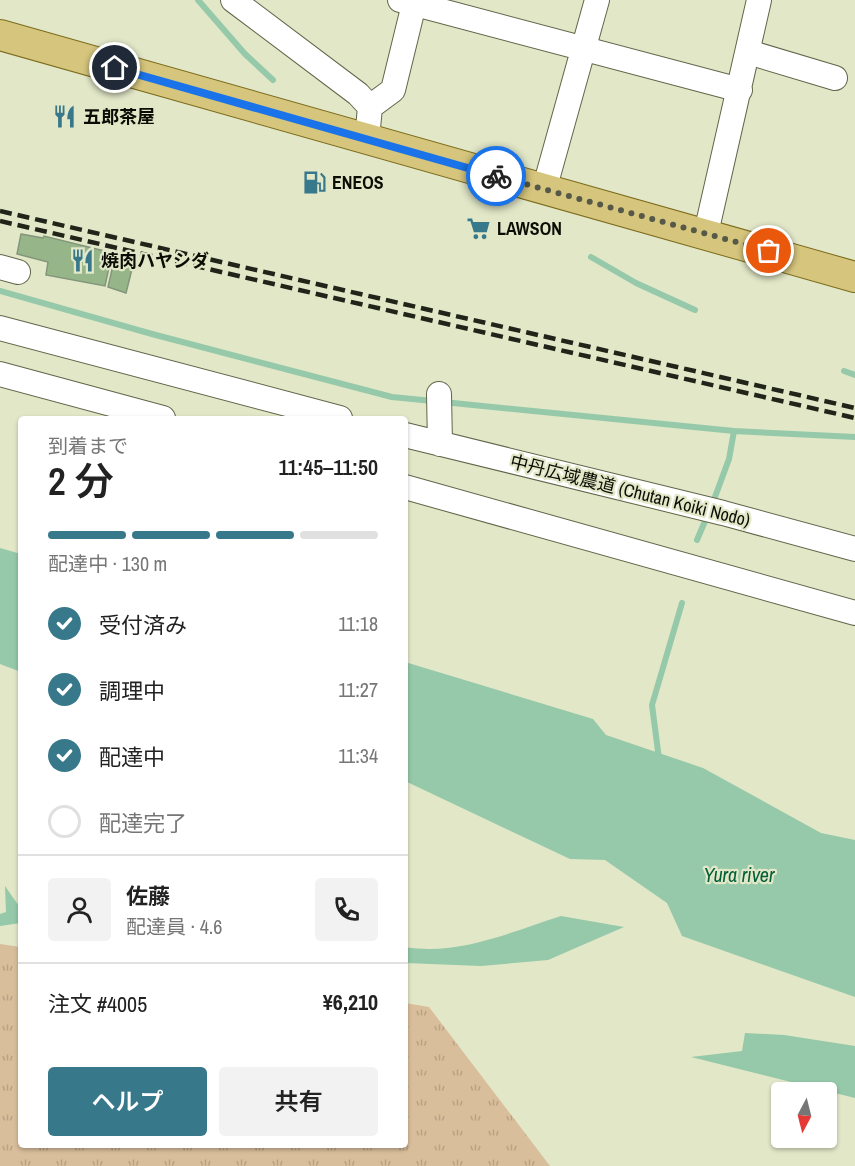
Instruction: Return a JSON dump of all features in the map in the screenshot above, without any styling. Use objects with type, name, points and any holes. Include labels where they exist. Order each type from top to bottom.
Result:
[{"type":"main road","points":[[0,35],[544,190],[854,275]]},
{"type":"street","points":[[232,0],[358,94],[370,107],[367,139]]},
{"type":"street","points":[[544,190],[597,0]]},
{"type":"street","points":[[706,233],[759,0]]},
{"type":"street","points":[[370,107],[393,90],[409,1],[740,90]]},
{"type":"street","points":[[748,52],[835,78]]},
{"type":"street","points":[[0,328],[332,416]]},
{"type":"street","points":[[0,374],[156,416]]},
{"type":"street","points":[[440,394],[440,444]]},
{"type":"street","name":"中丹広域農道 (Chutan Koiki Nodo)","points":[[408,436],[723,513],[855,549]]},
{"type":"street","points":[[408,488],[855,613]]},
{"type":"green space","points":[[0,944],[18,947],[18,1148],[408,1148],[408,1004],[429,1007],[550,1166],[0,1166]]},
{"type":"water","points":[[0,548],[18,553],[18,671],[0,664]]},
{"type":"water","name":"Yura river","points":[[408,663],[593,719],[606,735],[703,768],[821,833],[855,840],[855,997],[682,936],[667,903],[605,860],[570,859],[408,782]]},
{"type":"water","points":[[5,886],[18,905],[18,923],[0,926],[0,914],[6,912]]},
{"type":"water","points":[[561,916],[624,927],[548,960],[481,966],[408,963],[408,947],[445,948],[504,935]]},
{"type":"water","points":[[745,1033],[784,1035],[855,1046],[855,1098],[837,1094],[837,1082],[791,1082],[691,1057],[742,1051]]},
{"type":"building","points":[[21,234],[43,238],[44,236],[109,252],[108,257],[111,258],[105,286],[46,275],[48,262],[17,254]]},
{"type":"building","points":[[116,252],[135,257],[126,293],[108,287]]},
{"type":"waterway","points":[[198,0],[245,54],[273,80]]},
{"type":"waterway","points":[[591,257],[636,283],[695,310]]},
{"type":"waterway","points":[[0,291],[152,334],[392,397],[433,401]]},
{"type":"waterway","points":[[844,371],[855,375]]},
{"type":"waterway","points":[[443,402],[734,431],[855,437]]},
{"type":"waterway","points":[[712,505],[729,459],[734,431]]},
{"type":"waterway","points":[[697,540],[708,514]]},
{"type":"waterway","points":[[659,759],[652,705],[682,603]]},
{"type":"railway","points":[[0,211],[855,408]]},
{"type":"railway","points":[[0,221],[855,418]]},
{"type":"way so far","points":[[496,176],[769,251]]},
{"type":"place","name":"五郎茶屋","points":[[65,117]]},
{"type":"place","name":"ENEOS","points":[[314,183]]},
{"type":"place","name":"LAWSON","points":[[479,229]]},
{"type":"place","name":"焼肉ハヤシダ","points":[[83,261]]},
{"type":"route","points":[[115,68],[496,176]]}]
